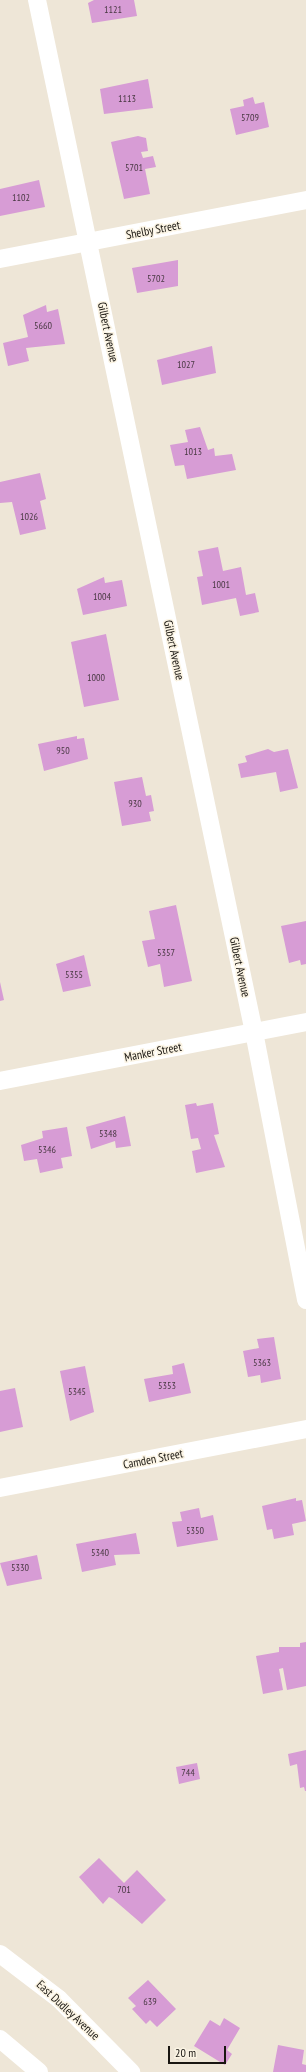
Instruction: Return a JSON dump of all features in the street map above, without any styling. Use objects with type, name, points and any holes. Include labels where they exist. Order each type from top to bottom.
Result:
[{"type":"street","name":"Gilbert Avenue","points":[[37,0],[254,1032],[306,1300]]},
{"type":"street","name":"Shelby Street","points":[[0,260],[306,200]]},
{"type":"street","name":"Manker Street","points":[[0,1082],[306,1022]]},
{"type":"street","name":"Camden Street","points":[[0,1488],[306,1429]]},
{"type":"street","name":"East Dudley Avenue","points":[[0,1954],[59,1999],[130,2072]]},
{"type":"street","points":[[0,2039],[38,2072]]},
{"type":"building","points":[[94,0],[134,0],[137,16],[92,23],[88,3]]},
{"type":"building","points":[[148,79],[153,108],[104,114],[100,89]]},
{"type":"building","points":[[253,97],[255,104],[264,102],[269,127],[236,135],[230,109],[244,106],[243,100]]},
{"type":"building","points":[[138,136],[146,138],[148,151],[141,152],[143,158],[153,156],[156,167],[145,169],[150,194],[124,199],[111,142]]},
{"type":"building","points":[[39,180],[45,207],[0,216],[0,189]]},
{"type":"building","points":[[178,260],[178,286],[137,293],[132,268]]},
{"type":"building","points":[[46,305],[47,312],[58,309],[65,344],[26,348],[29,361],[8,366],[3,343],[28,337],[23,315]]},
{"type":"building","points":[[212,346],[216,373],[162,385],[157,360]]},
{"type":"building","points":[[200,427],[208,450],[214,448],[215,456],[232,454],[236,470],[187,479],[184,465],[175,466],[170,445],[188,442],[185,430]]},
{"type":"building","points":[[40,473],[46,499],[40,501],[46,529],[20,535],[12,502],[0,503],[0,482]]},
{"type":"building","points":[[218,547],[223,571],[241,567],[246,595],[255,593],[259,612],[240,616],[236,598],[202,605],[197,577],[203,576],[198,551]]},
{"type":"building","points":[[104,577],[105,583],[122,580],[127,606],[83,615],[77,589]]},
{"type":"building","points":[[106,634],[119,700],[84,707],[71,642]]},
{"type":"building","points":[[77,736],[77,739],[84,738],[88,759],[44,771],[38,744]]},
{"type":"building","points":[[268,749],[274,752],[288,749],[298,788],[280,792],[276,772],[241,778],[238,764],[247,762],[245,756]]},
{"type":"building","points":[[142,777],[146,796],[151,795],[154,811],[149,812],[151,821],[122,826],[114,782]]},
{"type":"building","points":[[176,905],[192,981],[164,987],[160,964],[148,967],[142,941],[155,939],[149,911]]},
{"type":"building","points":[[306,921],[306,964],[301,965],[300,960],[289,963],[281,926]]},
{"type":"building","points":[[84,955],[91,986],[63,992],[56,964]]},
{"type":"building","points":[[0,982],[4,1000],[0,1001]]},
{"type":"building","points":[[196,1103],[197,1106],[213,1103],[219,1134],[214,1135],[225,1167],[196,1173],[192,1151],[201,1149],[198,1138],[191,1139],[185,1105]]},
{"type":"building","points":[[125,1116],[131,1146],[116,1148],[115,1141],[91,1149],[86,1127]]},
{"type":"building","points":[[67,1127],[72,1156],[61,1158],[63,1168],[40,1173],[37,1159],[24,1161],[21,1145],[43,1138],[42,1131]]},
{"type":"building","points":[[274,1337],[281,1379],[261,1383],[260,1375],[248,1377],[243,1351],[259,1348],[257,1339]]},
{"type":"building","points":[[184,1363],[191,1393],[149,1402],[144,1379],[173,1374],[172,1366]]},
{"type":"building","points":[[85,1366],[94,1412],[70,1421],[60,1371]]},
{"type":"building","points":[[15,1388],[23,1427],[0,1432],[0,1391]]},
{"type":"building","points":[[296,1498],[296,1501],[302,1500],[306,1521],[292,1524],[294,1535],[274,1539],[272,1529],[267,1530],[262,1506]]},
{"type":"building","points":[[199,1508],[201,1518],[213,1515],[218,1540],[177,1547],[172,1522],[182,1521],[180,1512]]},
{"type":"building","points":[[136,1533],[140,1554],[114,1555],[116,1565],[82,1572],[76,1544]]},
{"type":"building","points":[[37,1555],[42,1579],[7,1586],[0,1563]]},
{"type":"building","points":[[306,1642],[306,1686],[287,1690],[283,1668],[279,1669],[283,1690],[263,1694],[256,1656],[279,1652],[279,1647],[300,1647],[300,1643]]},
{"type":"building","points":[[306,1750],[305,1791],[304,1787],[300,1788],[297,1764],[290,1766],[288,1754]]},
{"type":"building","points":[[197,1763],[200,1779],[179,1784],[176,1767]]},
{"type":"building","points":[[99,1858],[124,1883],[137,1870],[166,1900],[142,1924],[113,1899],[109,1897],[103,1904],[79,1877]]},
{"type":"building","points":[[148,1980],[176,2009],[157,2027],[150,2020],[146,2024],[132,2009],[136,2006],[128,1998]]},
{"type":"building","points":[[224,2018],[240,2028],[227,2050],[232,2054],[225,2065],[194,2046],[210,2020],[220,2026]]},
{"type":"building","points":[[278,2045],[304,2050],[302,2064],[306,2065],[306,2072],[273,2072]]}]
